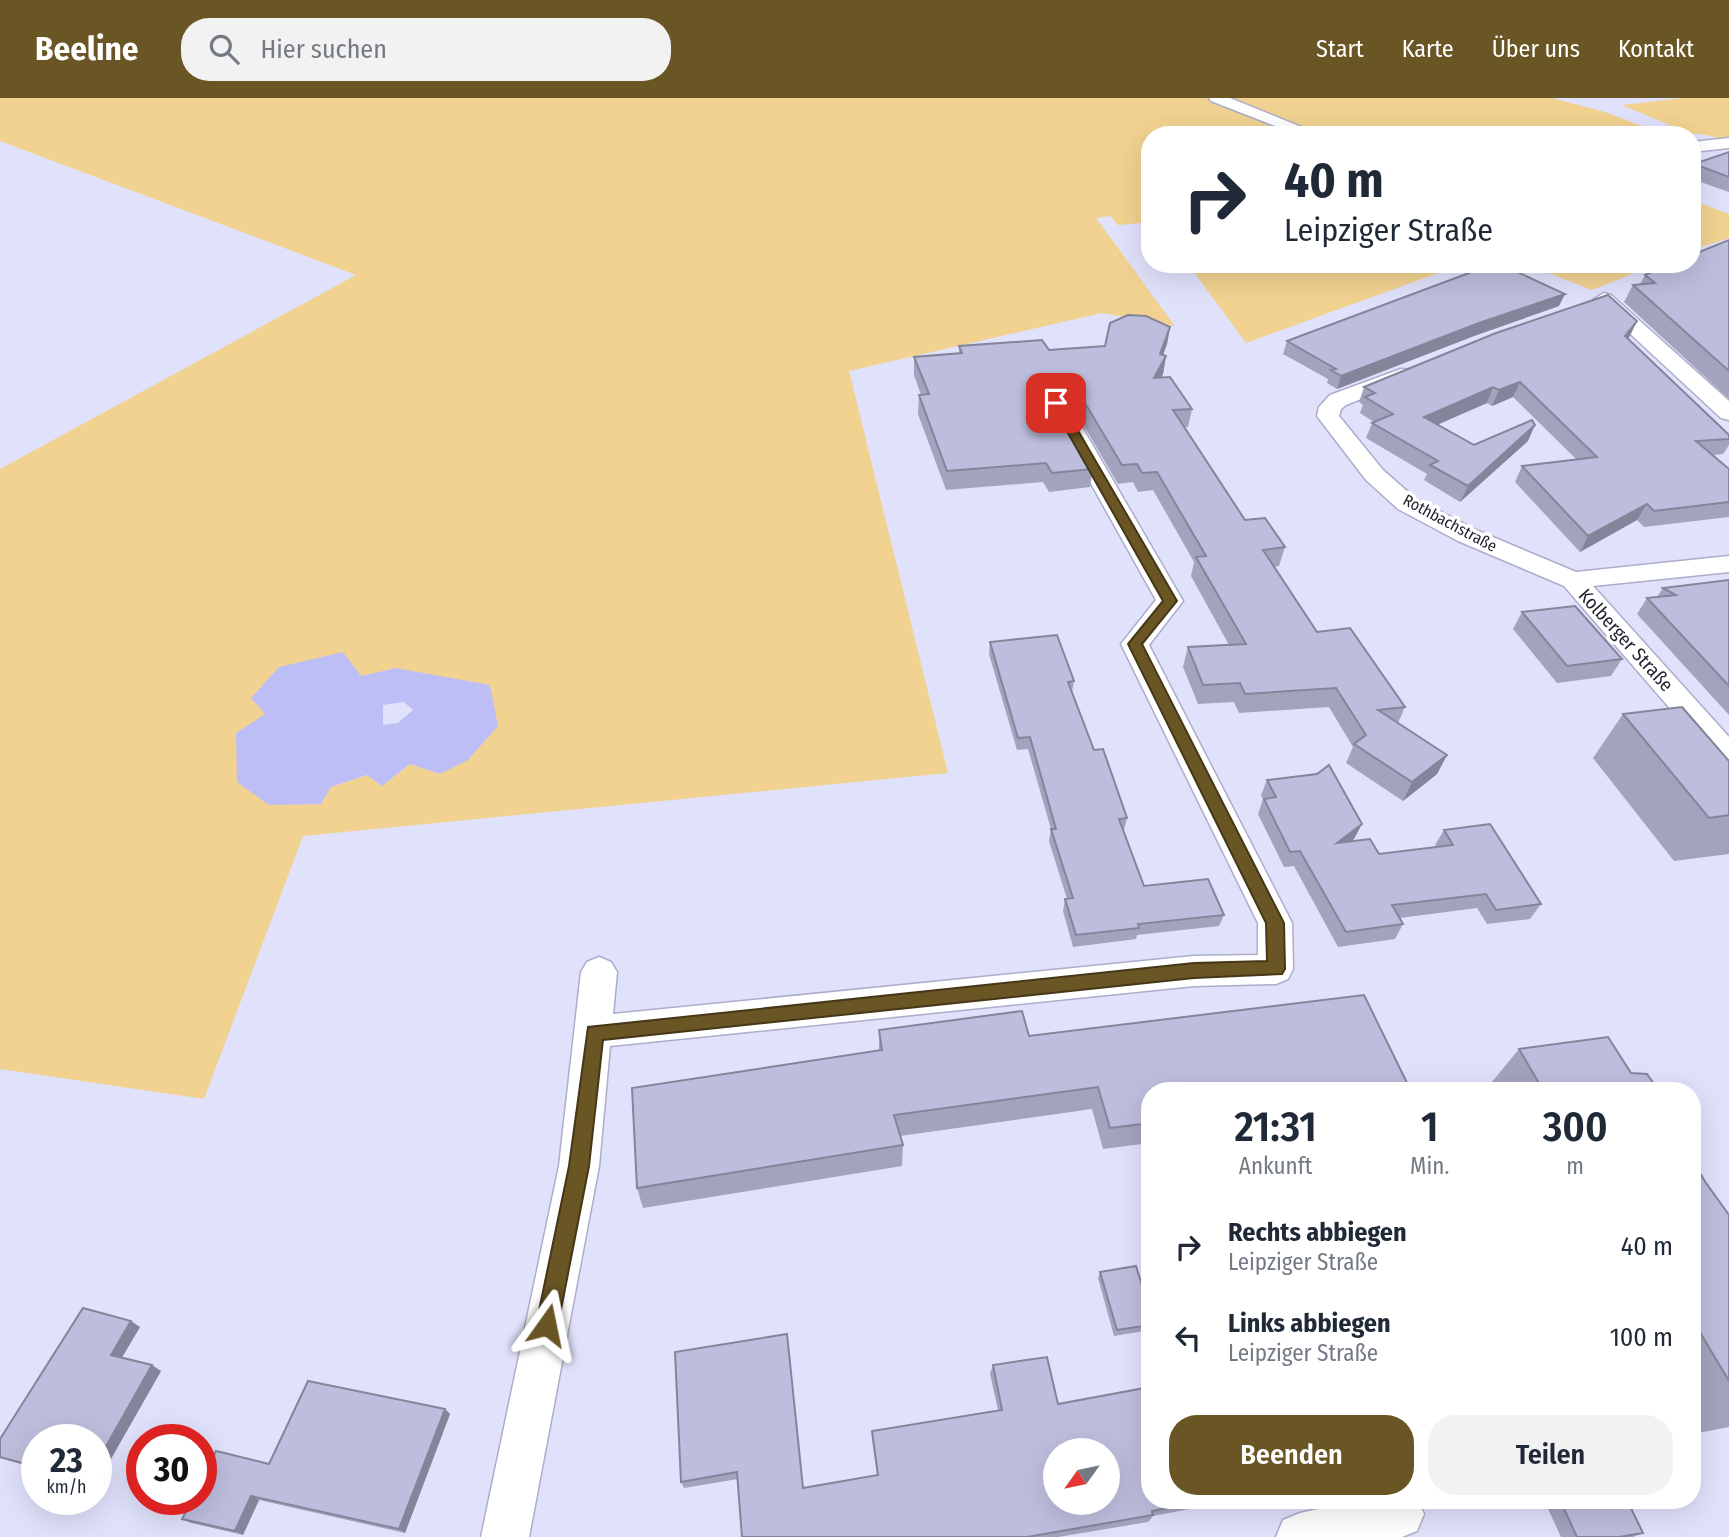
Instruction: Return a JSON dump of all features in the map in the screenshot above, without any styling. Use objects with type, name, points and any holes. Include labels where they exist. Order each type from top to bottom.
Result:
[{"type":"street","points":[[1216,98],[1289,126]]},
{"type":"street","points":[[1701,146],[1729,143]]},
{"type":"street","points":[[1580,307],[1605,299],[1729,413]]},
{"type":"street","name":"Rothbachstraße","points":[[1422,366],[1338,400],[1330,407],[1328,416],[1357,457],[1405,503],[1474,538],[1573,580]]},
{"type":"street","points":[[595,1032],[1194,971],[1276,969],[1275,923],[1135,644],[1170,601],[1056,403]]},
{"type":"street","name":"Kolberger Straße","points":[[1573,580],[1729,564]]},
{"type":"street","name":"Kolberger Straße","points":[[1573,580],[1729,756]]},
{"type":"street","points":[[505,1537],[579,1166],[595,1032],[599,972]]},
{"type":"street","points":[[1300,1537],[1400,1514]]},
{"type":"shaded area","points":[[0,98],[1552,98],[1605,112],[1642,126],[1141,126],[1141,223],[1118,225],[1110,216],[1096,218],[1175,326],[1102,313],[849,371],[948,773],[303,836],[204,1099],[0,1069],[0,469],[356,275],[0,141]],"holes":[[[396,668],[440,774],[410,764],[382,786],[367,775],[331,787],[236,733],[274,711],[314,693]]]},
{"type":"shaded area","points":[[1683,98],[1729,98],[1729,139],[1701,134],[1701,126],[1672,126],[1622,105]]},
{"type":"shaded area","points":[[1701,203],[1729,214],[1729,238],[1701,247]]},
{"type":"shaded area","points":[[1195,273],[1438,273],[1246,343]]},
{"type":"shaded area","points":[[1549,273],[1634,273],[1592,290]]},
{"type":"water","points":[[343,652],[361,676],[396,668],[490,685],[498,726],[468,760],[440,774],[410,764],[382,786],[367,775],[331,787],[321,804],[269,805],[237,782],[236,733],[265,714],[251,698],[279,667]],"holes":[[[404,702],[413,710],[398,723],[383,725],[383,705]]]},
{"type":"building","points":[[1729,152],[1729,177],[1701,167],[1701,162]]},
{"type":"building","points":[[1729,240],[1729,371],[1633,285],[1655,283],[1645,275],[1650,273],[1701,273],[1701,251]]},
{"type":"building","points":[[1469,273],[1520,273],[1565,294],[1479,323],[1341,376],[1331,370],[1336,369],[1287,341]]},
{"type":"building","points":[[1608,295],[1637,321],[1625,336],[1729,435],[1729,439],[1696,441],[1729,469],[1729,502],[1654,511],[1647,504],[1588,536],[1522,466],[1597,457],[1520,382],[1499,390],[1493,387],[1424,417],[1474,445],[1532,420],[1535,425],[1468,486],[1430,465],[1438,461],[1372,423],[1393,414],[1365,397],[1375,393],[1364,387],[1496,333]]},
{"type":"building","points":[[1128,315],[1146,316],[1170,327],[1160,354],[1166,356],[1154,378],[1170,377],[1192,409],[1173,410],[1245,520],[1265,518],[1285,547],[1263,550],[1317,632],[1350,628],[1405,707],[1378,710],[1447,755],[1412,782],[1354,744],[1366,735],[1336,688],[1245,694],[1240,683],[1203,685],[1188,647],[1246,644],[1196,557],[1206,556],[1157,472],[1142,473],[1137,464],[1122,465],[1070,378],[1060,375],[1049,378],[1046,386],[1093,469],[1052,473],[1046,463],[947,471],[919,395],[929,394],[914,357],[962,353],[959,346],[1042,340],[1049,350],[1105,346],[1110,323]]},
{"type":"building","points":[[1729,580],[1729,686],[1647,598],[1676,595],[1663,588]]},
{"type":"building","points":[[1575,606],[1622,659],[1567,666],[1522,612]]},
{"type":"building","points":[[1057,635],[1074,681],[1068,682],[1094,750],[1103,749],[1127,818],[1119,819],[1144,886],[1208,879],[1224,915],[1138,924],[1139,928],[1076,935],[1065,899],[1073,898],[1051,829],[1056,829],[1030,737],[1018,738],[990,642]]},
{"type":"building","points":[[1682,707],[1729,761],[1729,815],[1709,818],[1623,714]]},
{"type":"building","points":[[1329,765],[1362,824],[1337,843],[1370,839],[1379,854],[1453,845],[1444,830],[1490,824],[1541,904],[1496,910],[1486,894],[1392,905],[1403,924],[1346,932],[1300,851],[1290,852],[1264,799],[1276,797],[1267,780],[1317,774]]},
{"type":"building","points":[[1364,995],[1407,1082],[1141,1082],[1141,1124],[1110,1128],[1098,1087],[894,1115],[903,1145],[637,1188],[632,1088],[882,1050],[879,1030],[1022,1011],[1029,1036]]},
{"type":"building","points":[[1608,1037],[1631,1073],[1647,1074],[1652,1082],[1538,1082],[1519,1049]]},
{"type":"building","points":[[1701,1175],[1729,1215],[1729,1381],[1701,1334]]},
{"type":"building","points":[[1136,1266],[1141,1282],[1141,1326],[1117,1330],[1100,1272]]},
{"type":"building","points":[[83,1308],[131,1321],[111,1355],[152,1365],[112,1436],[112,1424],[21,1424],[21,1463],[0,1457],[0,1439]]},
{"type":"building","points":[[787,1334],[803,1488],[878,1475],[872,1431],[1002,1410],[993,1365],[1047,1357],[1058,1404],[1141,1389],[1141,1509],[1163,1509],[1152,1511],[1153,1515],[1027,1537],[742,1537],[737,1472],[681,1482],[675,1352]]},
{"type":"building","points":[[308,1381],[445,1409],[399,1529],[251,1496],[235,1531],[182,1519],[184,1515],[217,1515],[217,1451],[269,1464]]},
{"type":"building","points":[[1564,1509],[1631,1509],[1643,1533],[1619,1537],[1577,1537]]},
{"type":"route","points":[[547,1325],[579,1166],[595,1032],[1194,971],[1276,969],[1275,923],[1135,644],[1170,601],[1056,403]]}]
